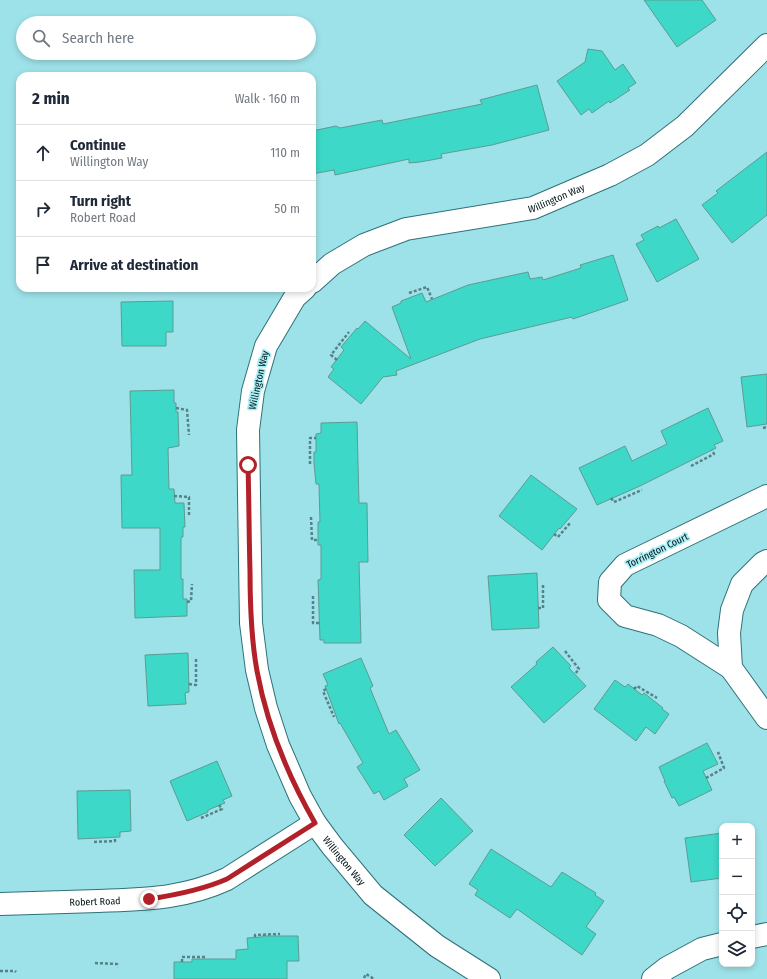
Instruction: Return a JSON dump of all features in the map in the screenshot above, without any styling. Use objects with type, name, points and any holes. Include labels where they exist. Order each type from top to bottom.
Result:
[{"type":"street","name":"Willington Way","points":[[316,278],[332,264],[364,245],[406,229],[533,208],[610,176],[647,155],[685,126],[767,45]]},
{"type":"street","name":"Willington Way","points":[[293,292],[266,346],[253,391],[248,430],[251,623],[257,670],[274,736],[300,796],[315,823],[373,895],[437,946],[489,979]]},
{"type":"street","name":"Torrington Court","points":[[767,496],[624,565],[610,582],[610,600],[624,616],[658,625],[681,636],[731,668],[767,718]]},
{"type":"street","points":[[731,668],[729,632],[732,610],[742,584],[763,563],[767,561]]},
{"type":"street","name":"Robert Road","points":[[0,904],[149,899],[182,894],[215,885],[227,879],[315,823]]},
{"type":"street","points":[[755,936],[767,934]]},
{"type":"street","points":[[653,979],[667,968],[702,950],[719,945]]},
{"type":"path","points":[[409,293],[427,287],[432,299]]},
{"type":"path","points":[[337,360],[331,355],[349,332]]},
{"type":"path","points":[[176,408],[187,410],[188,435]]},
{"type":"path","points":[[763,428],[767,427]]},
{"type":"path","points":[[310,464],[310,438],[316,438]]},
{"type":"path","points":[[691,466],[714,454],[712,450]]},
{"type":"path","points":[[612,498],[614,502],[642,490]]},
{"type":"path","points":[[174,496],[188,497],[189,516]]},
{"type":"path","points":[[311,517],[312,540],[318,540]]},
{"type":"path","points":[[554,534],[558,537],[571,522]]},
{"type":"path","points":[[187,602],[191,602],[192,584]]},
{"type":"path","points":[[538,608],[543,608],[543,585]]},
{"type":"path","points":[[313,596],[313,623],[319,623]]},
{"type":"path","points":[[565,652],[579,669],[575,674]]},
{"type":"path","points":[[189,684],[196,685],[196,659]]},
{"type":"path","points":[[634,689],[637,686],[657,698]]},
{"type":"path","points":[[326,689],[323,691],[334,717]]},
{"type":"path","points":[[706,778],[724,768],[718,752]]},
{"type":"path","points":[[201,818],[222,809],[219,805]]},
{"type":"path","points":[[94,842],[115,841],[115,837]]},
{"type":"path","points":[[255,937],[255,935],[280,934]]},
{"type":"path","points":[[182,962],[182,957],[206,957]]},
{"type":"path","points":[[95,964],[117,964],[118,966]]},
{"type":"path","points":[[0,971],[16,972]]},
{"type":"path","points":[[364,978],[366,974],[374,979]]},
{"type":"building","points":[[644,0],[702,0],[716,20],[677,47]]},
{"type":"building","points":[[588,49],[602,51],[615,70],[623,64],[636,83],[628,88],[630,90],[610,103],[609,101],[592,113],[589,109],[581,115],[557,81],[585,62]]},
{"type":"building","points":[[537,85],[549,130],[492,145],[441,154],[442,158],[409,163],[409,159],[335,175],[334,170],[316,173],[316,130],[336,126],[340,128],[382,120],[383,124],[482,104],[480,100]]},
{"type":"building","points":[[767,152],[767,215],[732,243],[702,205],[718,193],[716,191]]},
{"type":"building","points":[[676,219],[699,259],[657,282],[636,244],[644,240],[641,235]]},
{"type":"building","points":[[613,255],[628,300],[573,319],[572,317],[480,339],[396,371],[397,375],[383,377],[361,404],[328,377],[334,369],[331,367],[344,350],[341,347],[365,321],[411,359],[392,307],[401,303],[401,301],[422,293],[426,302],[468,285],[528,272],[530,279],[542,277],[543,280],[581,268],[580,265]]},
{"type":"building","points":[[173,301],[173,332],[166,332],[166,346],[122,346],[121,302]]},
{"type":"building","points":[[767,374],[767,424],[747,427],[741,377]]},
{"type":"building","points":[[174,390],[174,403],[176,403],[176,412],[178,412],[179,446],[168,448],[169,489],[174,489],[175,503],[184,503],[185,527],[183,527],[183,537],[181,537],[181,579],[183,579],[183,599],[187,599],[187,616],[135,618],[134,570],[160,570],[160,528],[122,528],[121,475],[132,475],[130,391]]},
{"type":"building","points":[[708,408],[723,441],[714,445],[716,448],[640,486],[597,505],[579,468],[625,446],[632,461],[667,444],[661,431]]},
{"type":"building","points":[[357,422],[359,503],[367,503],[368,562],[359,562],[361,643],[324,643],[324,640],[320,640],[318,580],[321,579],[321,545],[318,545],[318,522],[320,522],[319,484],[316,484],[314,463],[314,452],[316,452],[316,434],[321,433],[321,423]]},
{"type":"building","points":[[531,475],[577,509],[560,529],[559,528],[542,550],[499,516]]},
{"type":"building","points":[[537,573],[539,628],[492,630],[488,576]]},
{"type":"building","points":[[553,647],[571,666],[569,668],[586,686],[544,723],[511,687],[537,664],[536,662]]},
{"type":"building","points":[[188,653],[189,692],[185,693],[186,704],[148,706],[145,655]]},
{"type":"building","points":[[361,658],[373,686],[370,688],[389,734],[396,730],[420,770],[404,779],[408,786],[384,800],[379,791],[374,794],[357,767],[363,763],[340,723],[339,724],[325,686],[328,685],[323,674]]},
{"type":"building","points":[[615,680],[625,687],[628,684],[642,695],[644,693],[669,714],[655,734],[646,727],[636,741],[594,709]]},
{"type":"building","points":[[707,743],[718,764],[703,771],[712,790],[679,806],[674,797],[672,798],[659,767]]},
{"type":"building","points":[[217,761],[232,796],[223,800],[225,803],[187,821],[170,781]]},
{"type":"building","points":[[130,790],[131,831],[120,832],[120,837],[78,839],[77,791]]},
{"type":"building","points":[[441,798],[473,831],[435,866],[404,835]]},
{"type":"building","points":[[719,833],[719,878],[691,882],[685,838]]},
{"type":"building","points":[[491,849],[551,887],[562,872],[596,893],[595,895],[604,901],[586,927],[596,934],[582,955],[517,909],[510,918],[475,895],[478,890],[469,884]]},
{"type":"building","points":[[262,936],[298,936],[299,961],[287,961],[287,979],[174,979],[174,962],[192,962],[192,959],[236,959],[236,950],[248,949],[247,938]]},
{"type":"route","points":[[149,899],[182,894],[215,885],[245,868],[315,823],[300,796],[274,736],[257,670],[251,623],[248,465]]}]
